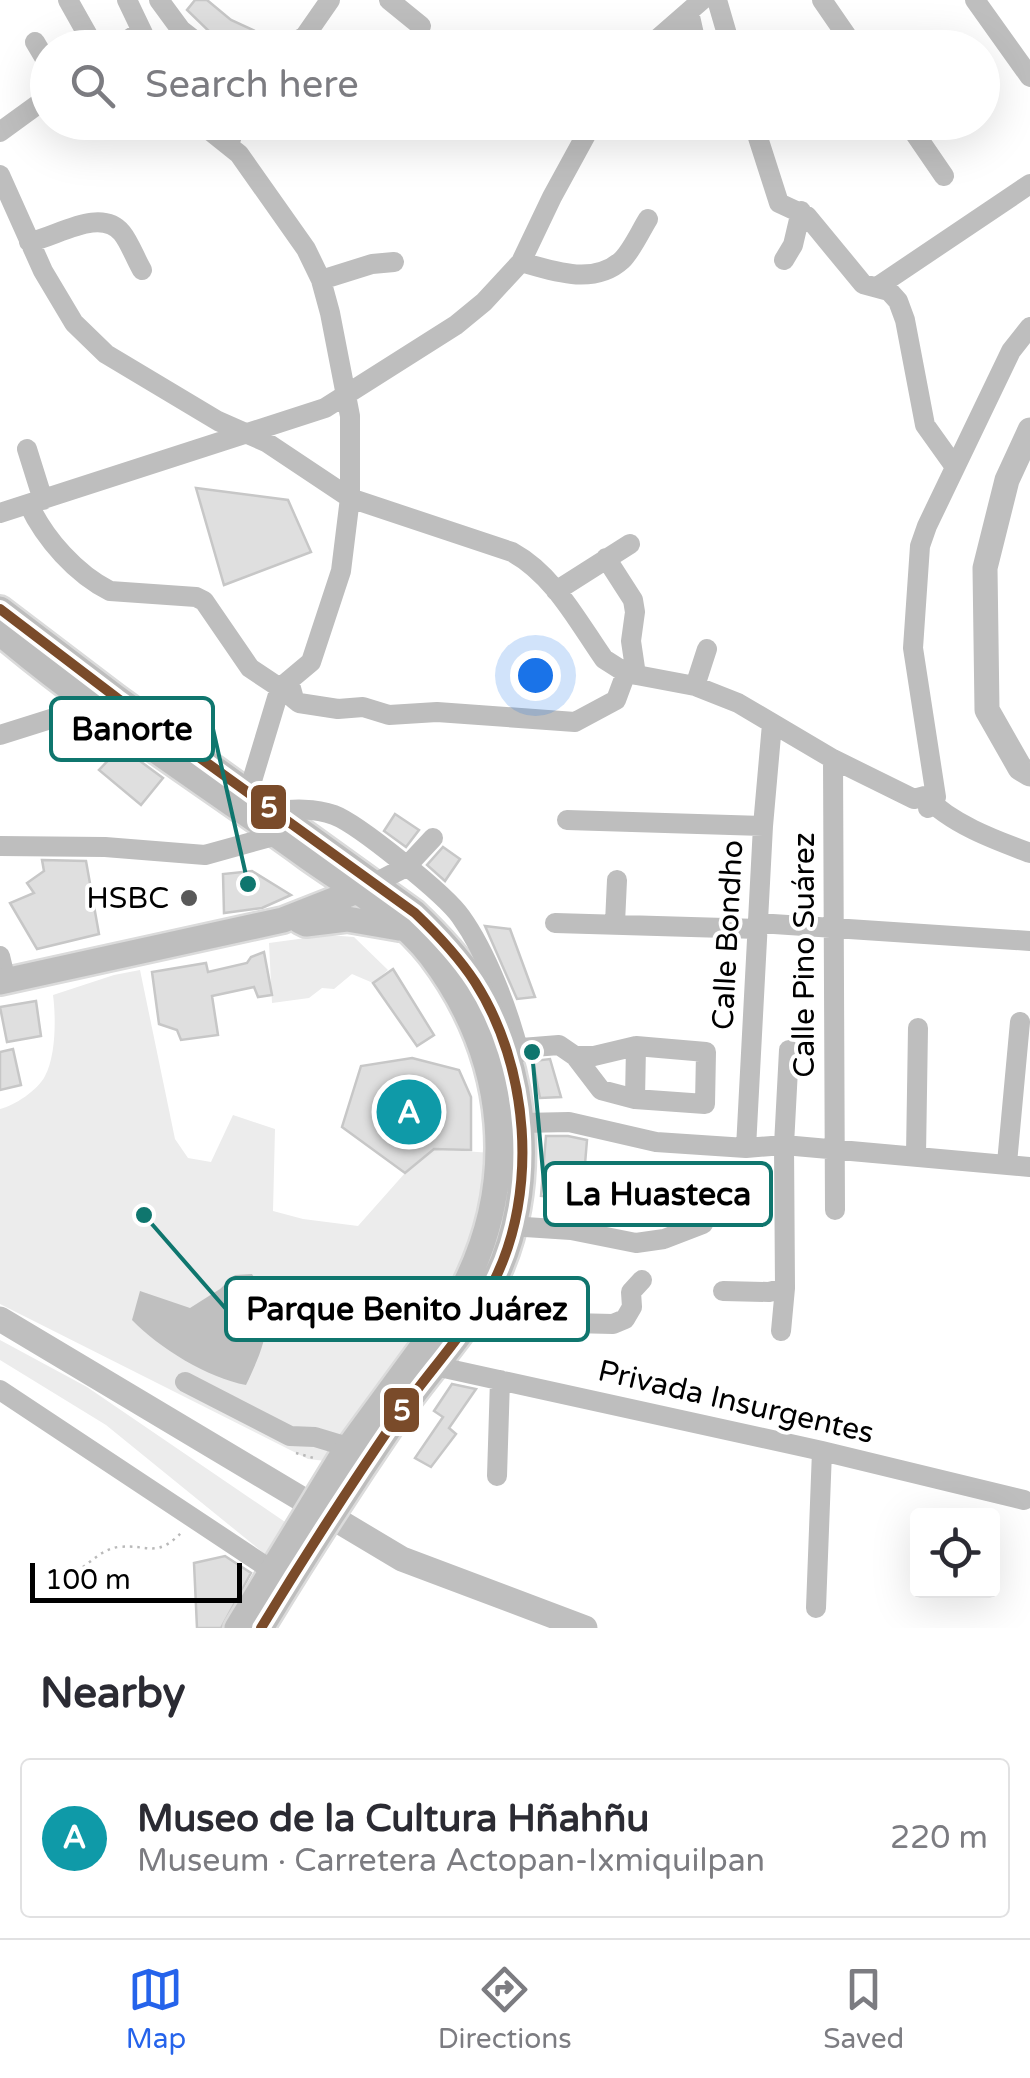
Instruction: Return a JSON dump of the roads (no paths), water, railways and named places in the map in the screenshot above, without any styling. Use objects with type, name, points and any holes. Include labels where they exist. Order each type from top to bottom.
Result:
[{"type":"main road","points":[[0,609],[248,794],[310,859],[415,913],[487,988],[512,1048],[528,1124],[514,1226],[495,1279],[478,1316],[349,1460]]},
{"type":"main road","points":[[0,633],[92,706],[275,823],[367,888],[430,954],[457,995],[483,1048],[498,1122],[498,1173],[491,1214],[466,1284],[349,1460],[284,1571],[261,1628]]},
{"type":"main road","points":[[287,919],[302,905],[310,888],[310,859]]},
{"type":"main road","points":[[2,973],[287,919],[367,888]]},
{"type":"main road","points":[[287,919],[306,924],[346,919],[405,929]]},
{"type":"main road","points":[[237,1628],[284,1571]]},
{"type":"street","points":[[68,0],[85,30]]},
{"type":"street","points":[[126,0],[141,30]]},
{"type":"street","points":[[159,0],[181,30]]},
{"type":"street","points":[[295,30],[311,0]]},
{"type":"street","points":[[309,30],[330,0]]},
{"type":"street","points":[[389,0],[421,26]]},
{"type":"street","points":[[717,0],[726,30]]},
{"type":"street","points":[[822,0],[843,30]]},
{"type":"street","points":[[975,0],[996,30]]},
{"type":"street","points":[[668,30],[695,6]]},
{"type":"street","points":[[1000,35],[1030,77]]},
{"type":"street","points":[[2,126],[30,108]]},
{"type":"street","points":[[224,140],[306,249],[321,280],[350,416],[350,498],[341,571],[311,662],[284,685],[248,794]]},
{"type":"street","points":[[229,144],[231,140]]},
{"type":"street","points":[[0,513],[302,417],[344,398],[456,325],[484,302],[521,262],[583,140]]},
{"type":"street","points":[[759,140],[776,196],[784,208],[801,210],[863,284],[889,291],[898,301],[926,425],[954,467]]},
{"type":"street","points":[[919,140],[944,176]]},
{"type":"street","points":[[0,175],[42,270],[89,341],[208,415],[247,432],[350,498],[512,552],[528,561],[556,590],[604,659],[631,674],[695,686],[738,703],[834,766],[914,799],[929,801],[991,838],[1030,853]]},
{"type":"street","points":[[877,287],[1030,184]]},
{"type":"street","points":[[784,260],[793,245],[801,210]]},
{"type":"street","points":[[521,262],[553,272],[600,272],[622,260],[648,219]]},
{"type":"street","points":[[29,242],[94,222],[113,226],[122,233],[142,270]]},
{"type":"street","points":[[321,280],[372,264],[394,262]]},
{"type":"street","points":[[929,801],[936,796],[913,648],[920,546],[926,526],[1011,351],[1030,328]]},
{"type":"street","points":[[27,449],[36,502],[48,536],[98,585],[110,591],[204,600],[250,668],[284,685],[300,702],[338,709],[363,707],[390,714],[437,712],[575,722],[616,700],[631,674],[633,600],[606,558]]},
{"type":"street","points":[[556,590],[630,544]]},
{"type":"street","points":[[695,686],[707,649]]},
{"type":"street","points":[[0,735],[92,706]]},
{"type":"street","name":"Calle Bondho","points":[[746,1148],[772,724]]},
{"type":"street","name":"Calle Pino Suárez","points":[[834,766],[835,1210]]},
{"type":"street","points":[[0,846],[105,847],[205,855],[304,809],[340,817],[443,896],[464,921],[487,988]]},
{"type":"street","points":[[567,820],[763,826]]},
{"type":"street","points":[[367,888],[406,867],[432,838]]},
{"type":"street","points":[[614,923],[617,880]]},
{"type":"street","points":[[441,938],[464,921]]},
{"type":"street","points":[[555,922],[834,928],[1030,941]]},
{"type":"street","points":[[1007,1164],[1020,1022]]},
{"type":"street","points":[[916,1156],[918,1028]]},
{"type":"street","points":[[512,1048],[559,1045],[576,1056],[601,1090],[635,1099],[705,1104],[706,1052],[636,1046],[576,1056]]},
{"type":"street","points":[[635,1099],[636,1046]]},
{"type":"street","points":[[781,1331],[789,1050]]},
{"type":"street","points":[[528,1124],[568,1122],[656,1142],[746,1148],[784,1146],[1030,1167]]},
{"type":"street","points":[[520,1190],[525,1227],[478,1316],[490,1321],[613,1324],[625,1319],[632,1307],[631,1292],[642,1280]]},
{"type":"street","points":[[525,1227],[571,1230],[636,1243],[664,1239],[703,1224]]},
{"type":"street","points":[[722,1291],[769,1292],[784,1288]]},
{"type":"street","name":"Privada Insurgentes","points":[[435,1366],[1024,1500]]},
{"type":"street","points":[[497,1476],[500,1380]]},
{"type":"street","points":[[185,1382],[290,1436],[315,1437],[349,1460]]},
{"type":"street","points":[[0,1390],[194,1519],[284,1571]]},
{"type":"street","points":[[816,1608],[822,1451]]},
{"type":"waterway","points":[[1030,430],[1007,480],[985,568],[987,710],[1020,768],[1030,774]]},
{"type":"waterway","points":[[0,1319],[402,1559],[585,1628]]},
{"type":"place","name":"Banorte","points":[[248,884]]},
{"type":"place","name":"HSBC","points":[[189,898]]},
{"type":"place","name":"La Huasteca","points":[[532,1052]]},
{"type":"place","name":"Museo de la Cultura Hñahñu","points":[[409,1112]]},
{"type":"place","name":"Parque Benito Juárez","points":[[144,1215]]}]
